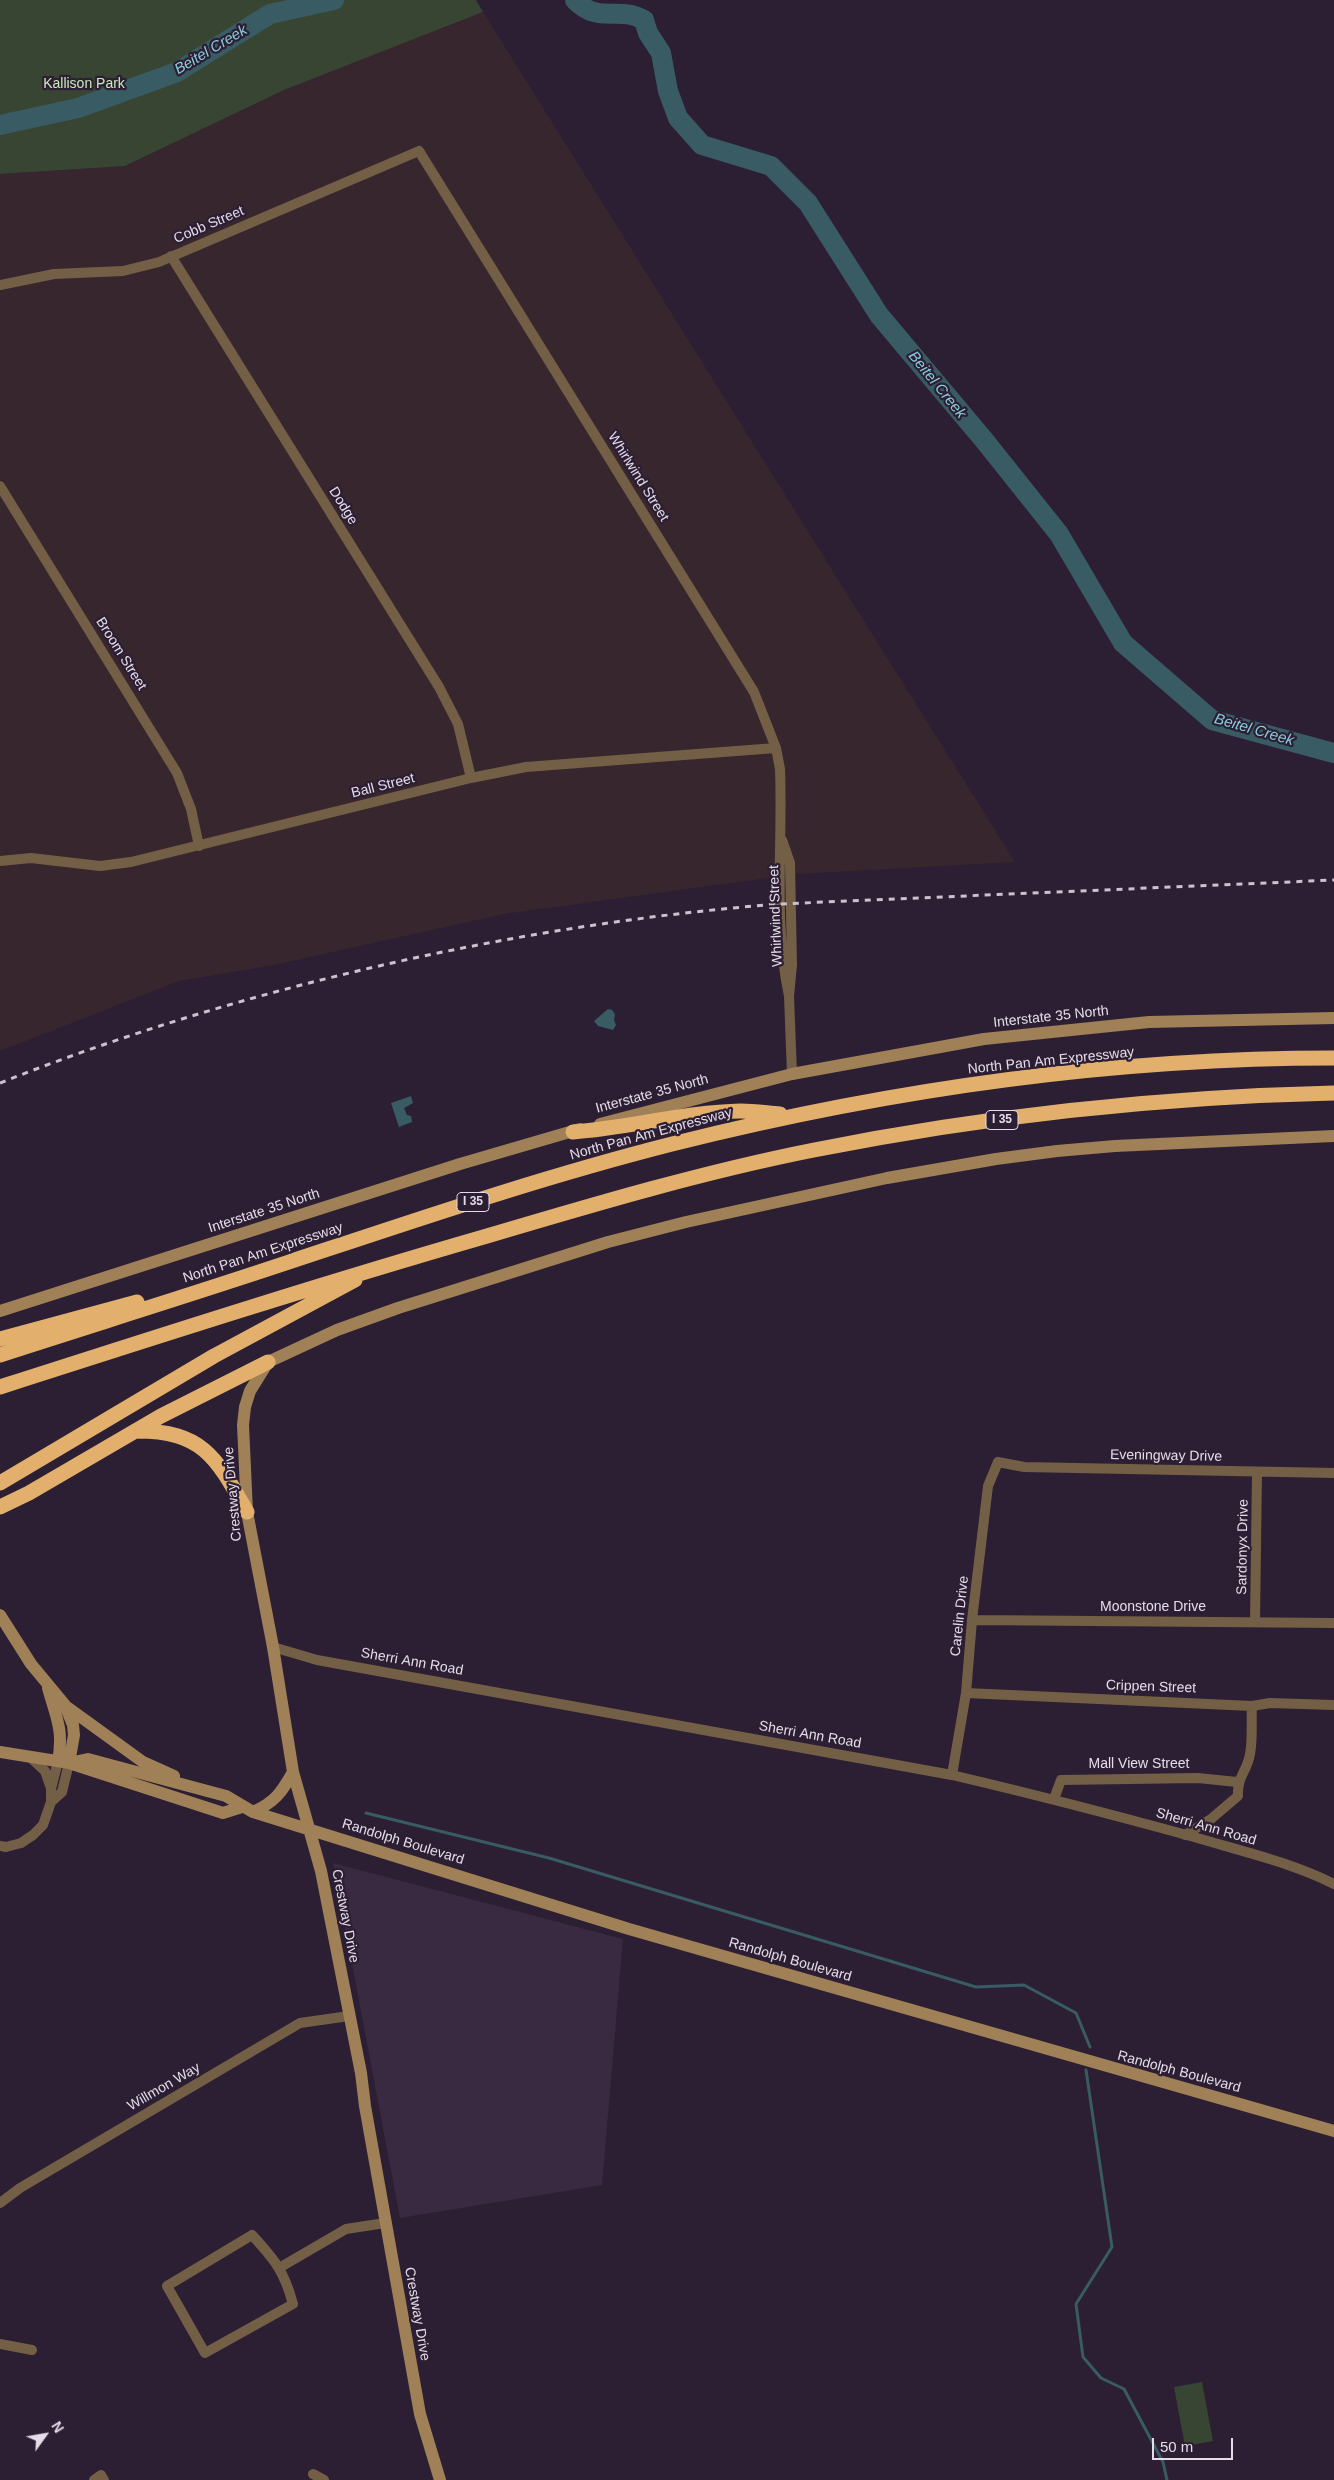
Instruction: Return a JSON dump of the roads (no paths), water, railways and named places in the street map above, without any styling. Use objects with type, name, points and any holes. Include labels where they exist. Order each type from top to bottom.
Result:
[{"type":"highway","name":"North Pan Am Expressway","points":[[0,1355],[534,1182],[669,1145],[799,1115],[855,1104],[1016,1079],[1228,1061],[1334,1058]]},
{"type":"highway","name":"I 35","points":[[0,1387],[374,1269],[674,1182],[815,1150],[941,1127],[1136,1103],[1175,1099],[1334,1093]]},
{"type":"highway","points":[[572,1132],[613,1129],[673,1118],[742,1111],[799,1115]]},
{"type":"highway","points":[[0,1339],[100,1311],[279,1266]]},
{"type":"highway","points":[[0,1484],[230,1346],[336,1292],[374,1269]]},
{"type":"highway","points":[[0,1507],[30,1493],[135,1431],[268,1362]]},
{"type":"highway","points":[[135,1431],[159,1431],[175,1434],[192,1441],[207,1451],[223,1470],[247,1512]]},
{"type":"main road","name":"Interstate 35 North","points":[[0,1311],[460,1164],[670,1104],[792,1074],[984,1039],[1074,1028],[1149,1022],[1334,1018]]},
{"type":"main road","points":[[268,1362],[337,1330],[404,1306],[608,1242],[686,1222],[877,1180],[976,1162],[1056,1151],[1115,1146],[1334,1136]]},
{"type":"main road","name":"Crestway Drive","points":[[268,1362],[250,1391],[242,1426],[247,1512],[273,1647],[293,1772],[321,1871],[361,2072],[385,2223],[420,2414],[440,2480]]},
{"type":"main road","points":[[0,1615],[46,1683],[65,1705],[143,1762],[207,1791]]},
{"type":"main road","points":[[46,1683],[59,1718],[62,1734],[61,1766]]},
{"type":"main road","points":[[61,1766],[74,1735],[73,1725],[65,1705]]},
{"type":"main road","points":[[0,1752],[29,1756],[61,1766]]},
{"type":"main road","name":"Randolph Boulevard","points":[[61,1766],[88,1759],[226,1796],[247,1810],[310,1828],[629,1929],[1334,2131]]},
{"type":"main road","name":"Randolph Boulevard","points":[[61,1766],[223,1813],[247,1810]]},
{"type":"main road","points":[[247,1810],[269,1805],[276,1798],[293,1772]]},
{"type":"street","name":"Cobb Street","points":[[0,285],[54,274],[122,271],[159,262],[419,151]]},
{"type":"street","name":"Whirlwind Street","points":[[419,151],[736,659],[754,692],[776,748],[780,769],[781,837],[778,862],[782,964],[789,996],[792,1074]]},
{"type":"street","name":"Dodge","points":[[171,256],[439,687],[458,724],[470,778]]},
{"type":"street","name":"Broom Street","points":[[0,486],[177,773],[191,809],[199,846]]},
{"type":"street","name":"Ball Street","points":[[0,860],[31,858],[86,865],[115,864],[199,846],[470,778],[526,767],[776,748]]},
{"type":"street","name":"Eveningway Drive","points":[[998,1462],[1024,1467],[1334,1473]]},
{"type":"street","name":"Carelin Drive","points":[[952,1775],[966,1693],[972,1620],[988,1486],[998,1462]]},
{"type":"street","name":"Sardonyx Drive","points":[[1255,1622],[1257,1472]]},
{"type":"street","name":"Moonstone Drive","points":[[972,1620],[1334,1623]]},
{"type":"street","name":"Sherri Ann Road","points":[[273,1647],[317,1660],[952,1775],[1054,1799],[1185,1835],[1314,1874],[1334,1884]]},
{"type":"street","name":"Crippen Street","points":[[966,1693],[1252,1706],[1270,1703],[1334,1705]]},
{"type":"street","points":[[1185,1835],[1210,1819],[1238,1796],[1237,1782],[1248,1765],[1252,1706]]},
{"type":"street","points":[[29,1756],[44,1771],[51,1789],[52,1802]]},
{"type":"street","points":[[51,1789],[61,1766]]},
{"type":"street","points":[[0,1846],[6,1847],[21,1843],[43,1825],[52,1802],[62,1792],[61,1766]]},
{"type":"street","name":"Mall View Street","points":[[1054,1799],[1061,1780],[1198,1778],[1237,1782]]},
{"type":"street","name":"Willmon Way","points":[[0,2203],[20,2188],[288,2030],[316,2019],[349,2016]]},
{"type":"street","points":[[279,2268],[346,2229],[385,2223]]},
{"type":"street","points":[[252,2235],[273,2257],[279,2268],[286,2278],[293,2304],[205,2353],[166,2286],[252,2235]]},
{"type":"street","points":[[0,2344],[32,2350]]},
{"type":"street","points":[[313,2474],[324,2480]]},
{"type":"waterway","name":"Beitel Creek","points":[[0,125],[78,108],[177,72],[270,14],[334,0]]},
{"type":"waterway","name":"Beitel Creek","points":[[575,0],[592,12],[626,14],[644,20],[648,33],[661,53],[668,91],[678,118],[702,145],[771,166],[808,203],[879,315],[984,440],[1059,534],[1123,643],[1212,720],[1334,753]]},
{"type":"waterway","points":[[366,1813],[549,1858],[976,1987],[1024,1985],[1076,2013],[1090,2047]]},
{"type":"waterway","points":[[1086,2070],[1112,2247],[1076,2304],[1083,2357],[1101,2378],[1124,2389],[1163,2462],[1167,2480]]},
{"type":"railway","points":[[0,1083],[187,1017],[285,989],[383,965],[483,944],[582,927],[681,913],[779,904],[1334,880]]},
{"type":"park label","name":"Kallison Park","points":[[84,84]]}]
